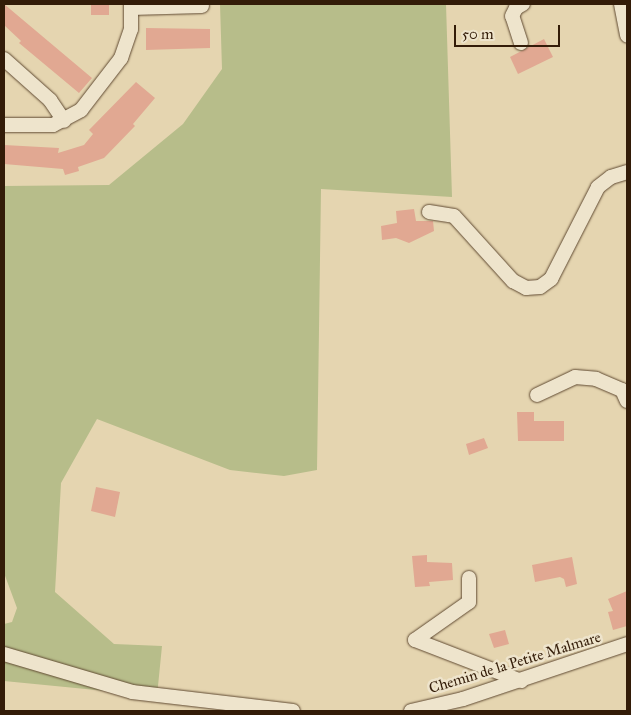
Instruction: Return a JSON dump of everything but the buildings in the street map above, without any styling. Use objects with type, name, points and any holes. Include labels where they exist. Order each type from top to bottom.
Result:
[{"type":"street","points":[[520,43],[512,16],[516,8],[523,4]]},
{"type":"street","points":[[621,4],[627,35]]},
{"type":"street","points":[[4,125],[39,127],[64,121],[81,110],[121,58],[131,29],[131,6],[202,6]]},
{"type":"street","points":[[4,59],[50,100],[64,121]]},
{"type":"street","points":[[429,212],[454,216],[513,281],[526,288],[540,287],[551,279],[598,187],[611,177],[627,172]]},
{"type":"street","points":[[537,395],[575,377],[596,379],[622,390],[627,401]]},
{"type":"street","points":[[469,578],[469,602],[415,640],[521,681]]},
{"type":"street","name":"Chemin de la Petite Malmare","points":[[411,711],[521,681],[627,644]]},
{"type":"street","points":[[4,654],[132,692],[293,711]]},
{"type":"green space","points":[[220,4],[446,4],[452,197],[321,189],[317,470],[284,476],[230,470],[97,419],[61,483],[55,592],[114,644],[162,646],[157,696],[4,681],[4,624],[12,622],[17,608],[4,573],[4,186],[109,185],[183,124],[222,69]]}]
